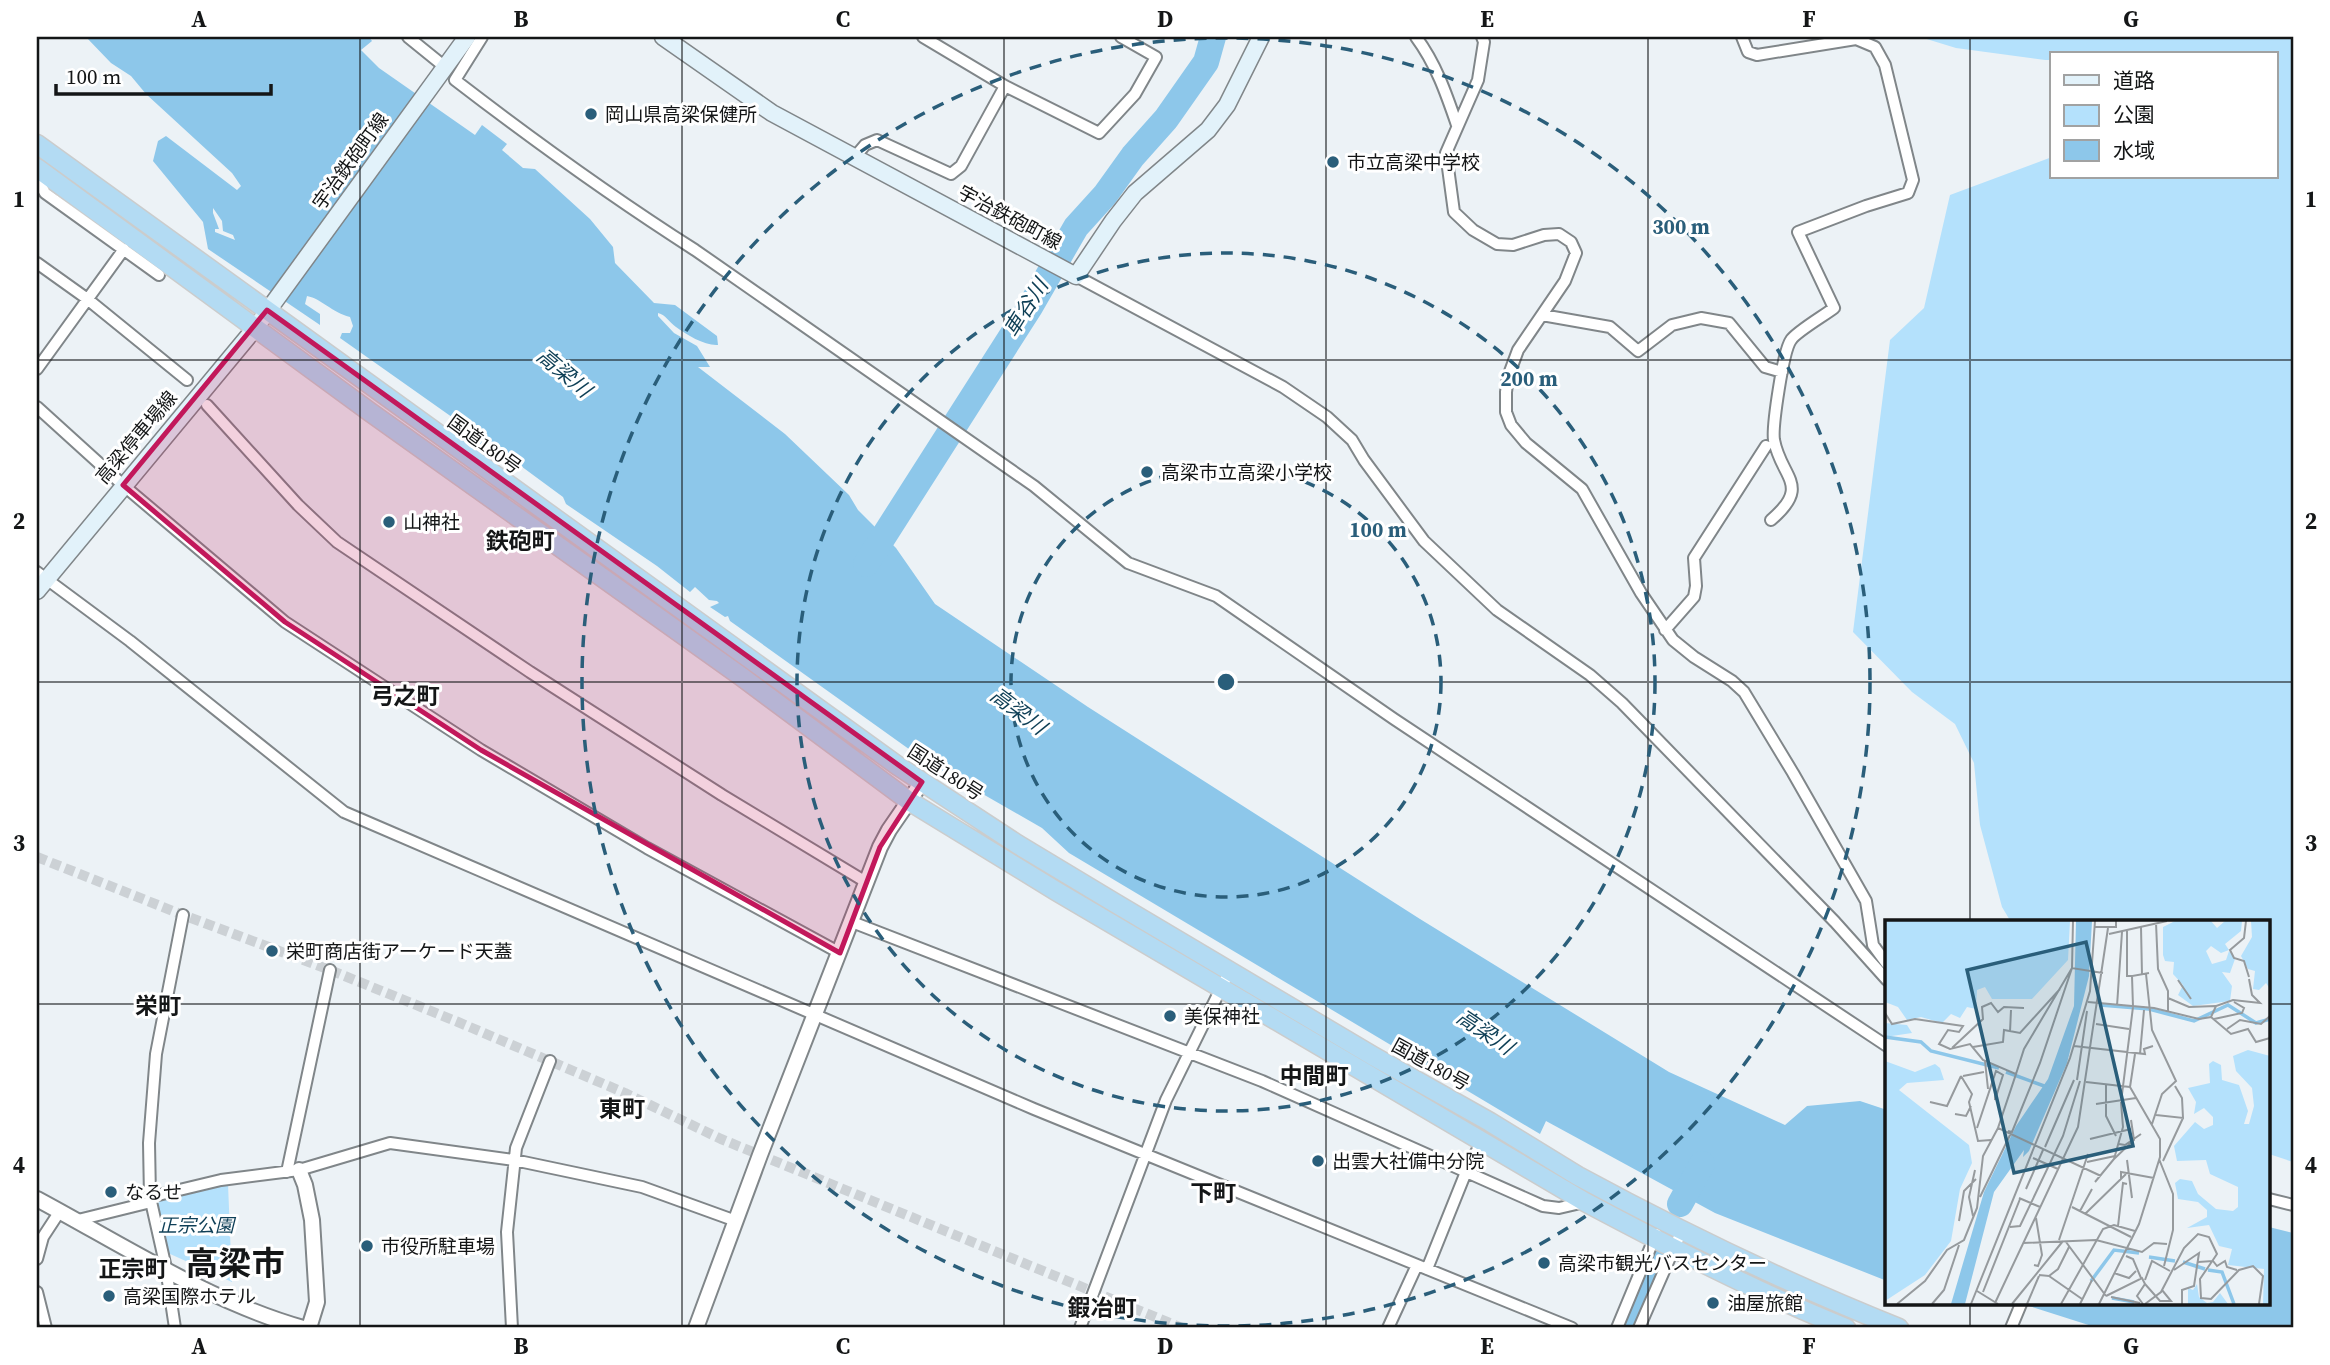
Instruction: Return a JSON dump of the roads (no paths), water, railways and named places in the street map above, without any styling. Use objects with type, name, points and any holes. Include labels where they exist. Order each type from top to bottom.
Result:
[{"type":"highway","name":"国道180号","points":[[37,144],[273,303],[482,468],[922,782],[1028,850],[1578,1175],[1795,1286],[1899,1328]]},
{"type":"highway","name":"国道180号","points":[[37,168],[382,420],[742,677],[909,801],[1056,891],[1585,1202],[1673,1250],[1846,1328]]},
{"type":"main road","name":"宇治鉄砲町線","points":[[273,303],[467,37]]},
{"type":"main road","name":"宇治鉄砲町線","points":[[663,37],[772,113],[1071,273]]},
{"type":"main road","points":[[1071,273],[1135,193],[1208,130],[1246,71],[1261,37]]},
{"type":"main road","name":"高梁停車場線","points":[[40,581],[256,327],[273,303]]},
{"type":"street","points":[[408,37],[445,67]]},
{"type":"street","points":[[482,37],[455,80],[641,216],[695,250],[1034,486],[1128,563],[1216,596],[1394,719],[1885,1045]]},
{"type":"street","points":[[923,37],[1005,86],[1099,133],[1135,94],[1156,57],[1121,37]]},
{"type":"street","points":[[1416,37],[1429,54],[1441,79],[1457,125]]},
{"type":"street","points":[[1482,37],[1484,42],[1478,80],[1446,153],[1454,212],[1473,230],[1497,244],[1513,245],[1544,235],[1559,234],[1571,242],[1576,253],[1564,281],[1518,350],[1508,377],[1506,412],[1511,425],[1526,443],[1582,489],[1603,530],[1664,631],[1694,657],[1732,681],[1744,692],[1866,901],[1873,945],[1885,961]]},
{"type":"street","points":[[1742,37],[1748,52],[1758,55],[1856,39],[1875,47],[1885,65],[1913,180],[1908,193],[1798,232],[1834,308],[1791,340],[1782,372],[1774,439],[1791,483],[1792,495],[1786,507],[1771,520]]},
{"type":"street","points":[[854,158],[865,145],[877,140],[951,174],[961,166],[1005,86]]},
{"type":"street","points":[[37,178],[45,193],[159,275]]},
{"type":"street","points":[[37,369],[124,249]]},
{"type":"street","points":[[37,263],[86,298],[187,380]]},
{"type":"street","points":[[1071,273],[1283,387],[1327,417],[1352,440],[1424,541],[1497,610],[1590,675],[1622,703],[1835,922],[1885,978]]},
{"type":"street","points":[[1542,314],[1610,327],[1638,351],[1672,325],[1701,318],[1729,323],[1765,367],[1782,372]]},
{"type":"street","points":[[207,405],[298,505],[337,542],[530,672],[722,795],[866,882]]},
{"type":"street","points":[[37,407],[123,485],[285,622],[481,750],[647,848],[840,953]]},
{"type":"street","points":[[1664,631],[1694,597],[1694,558],[1766,446]]},
{"type":"street","points":[[40,581],[130,641],[344,812],[1145,1154],[1572,1328]]},
{"type":"street","points":[[696,1328],[866,882],[889,830],[922,782]]},
{"type":"street","points":[[176,1328],[151,1199],[149,1143],[156,1054],[183,915]]},
{"type":"street","points":[[852,922],[1188,1052],[1372,1128],[1543,1206],[1559,1208],[1585,1202]]},
{"type":"street","points":[[293,1171],[330,970]]},
{"type":"street","points":[[1080,1328],[1145,1154],[1188,1052],[1230,970]]},
{"type":"street","points":[[512,1328],[506,1232],[514,1160],[550,1061]]},
{"type":"street","points":[[1388,1328],[1422,1267],[1482,1141]]},
{"type":"street","points":[[78,1220],[221,1180],[293,1171],[390,1143],[514,1160],[642,1187],[736,1221]]},
{"type":"street","points":[[293,1171],[305,1185],[312,1220],[317,1302],[310,1328]]},
{"type":"street","points":[[37,1199],[233,1304],[303,1328]]},
{"type":"street","points":[[2270,1199],[2293,1205]]},
{"type":"street","points":[[37,1259],[43,1237],[60,1211]]},
{"type":"street","points":[[1617,1328],[1662,1220]]},
{"type":"street","points":[[1639,1328],[1682,1230]]},
{"type":"street","points":[[37,1292],[46,1328]]},
{"type":"street","points":[[2011,1328],[2020,1306]]},
{"type":"water","name":"高梁川","points":[[86,37],[369,37],[372,41],[361,50],[379,68],[475,135],[482,125],[507,144],[502,150],[523,168],[535,169],[590,219],[613,247],[615,263],[654,303],[675,305],[717,336],[718,345],[702,342],[658,313],[674,333],[697,346],[710,367],[698,367],[785,434],[849,495],[858,510],[896,548],[935,604],[1088,707],[1420,919],[1669,1072],[1785,1125],[1807,1106],[1860,1101],[1885,1109],[1885,1280],[1715,1213],[1546,1121],[1540,1134],[1069,853],[1042,828],[927,762],[730,621],[728,616],[725,617],[710,607],[719,603],[717,601],[709,600],[695,587],[690,592],[657,566],[566,504],[563,497],[483,438],[481,446],[464,434],[466,427],[340,338],[342,333],[350,333],[353,326],[350,317],[307,296],[305,304],[320,314],[320,325],[208,249],[203,222],[153,161],[158,141],[166,136],[237,190],[241,186],[232,173],[146,94],[131,76],[111,63]],"holes":[[[213,208],[222,221],[223,231],[233,235],[235,240],[215,232],[215,229],[219,229]]]},
{"type":"water","points":[[2270,1227],[2293,1233],[2293,1328],[2098,1328],[2029,1306],[2270,1306]]},
{"type":"waterway","name":"車谷川","points":[[866,564],[1030,307],[1076,227],[1166,119],[1206,62],[1213,37]]},
{"type":"waterway","points":[[1680,1204],[1702,1164]]},
{"type":"waterway","points":[[1630,1328],[1657,1261]]},
{"type":"tunnel","points":[[37,857],[458,1022],[625,1093],[721,1139],[1182,1328]]},
{"type":"place","name":"岡山県高梁保健所","points":[[591,114]]},
{"type":"place","name":"市立高梁中学校","points":[[1333,162]]},
{"type":"place","name":"高梁市立高梁小学校","points":[[1147,472]]},
{"type":"place","name":"山神社","points":[[389,522]]},
{"type":"place","name":"栄町商店街アーケード天蓋","points":[[272,951]]},
{"type":"place","name":"美保神社","points":[[1170,1016]]},
{"type":"place","name":"出雲大社備中分院","points":[[1318,1161]]},
{"type":"place","name":"なるせ","points":[[111,1192]]},
{"type":"place","name":"市役所駐車場","points":[[367,1246]]},
{"type":"place","name":"高梁市観光バスセンター","points":[[1544,1263]]},
{"type":"place","name":"高梁国際ホテル","points":[[109,1296]]},
{"type":"place","name":"油屋旅館","points":[[1713,1303]]},
{"type":"district","name":"鉄砲町","points":[[520,541]]},
{"type":"district","name":"弓之町","points":[[405,696]]},
{"type":"district","name":"栄町","points":[[158,1006]]},
{"type":"district","name":"中間町","points":[[1314,1076]]},
{"type":"district","name":"東町","points":[[622,1109]]},
{"type":"district","name":"下町","points":[[1213,1193]]},
{"type":"district","name":"高梁市","points":[[235,1263]]},
{"type":"district","name":"正宗町","points":[[133,1269]]},
{"type":"district","name":"鍜冶町","points":[[1102,1308]]},
{"type":"park label","name":"正宗公園","points":[[196,1225]]}]
